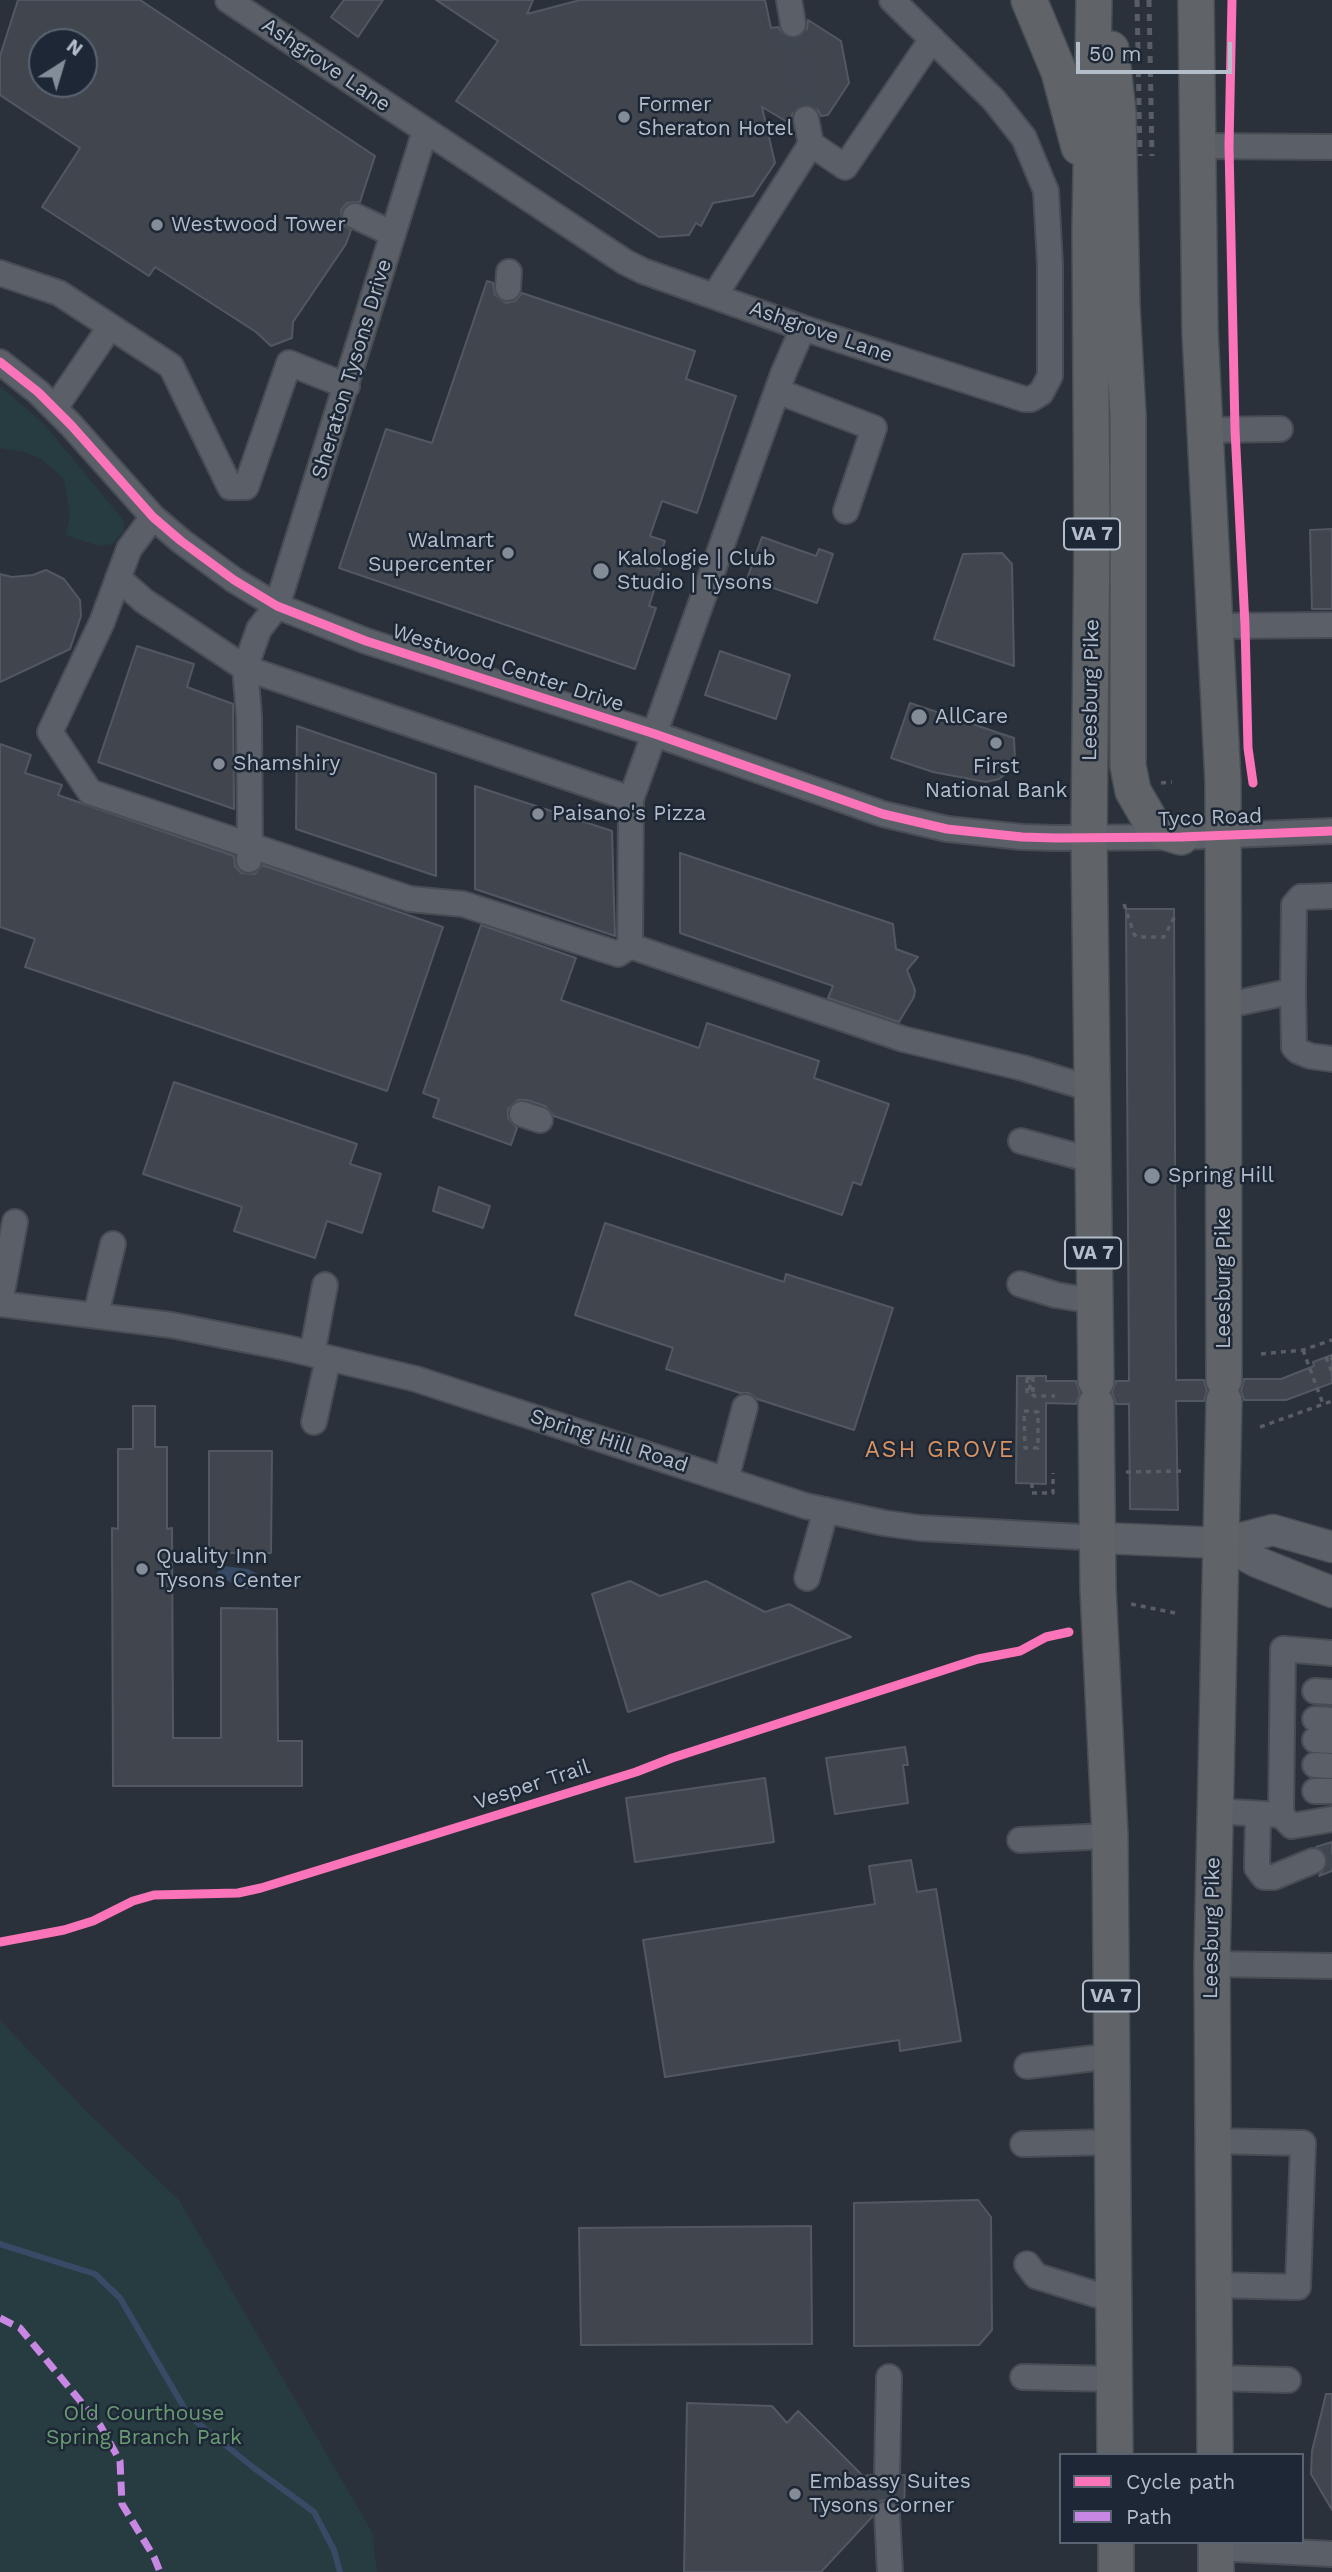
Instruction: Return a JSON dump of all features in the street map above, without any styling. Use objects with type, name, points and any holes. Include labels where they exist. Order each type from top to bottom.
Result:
[{"type":"highway","points":[[1029,0],[1059,72],[1074,127],[1090,230]]},
{"type":"highway","name":"Leesburg Pike","points":[[1094,0],[1090,230],[1091,1160],[1098,1589],[1110,1836],[1115,2453]]},
{"type":"highway","points":[[1105,0],[1118,112],[1122,319],[1128,415],[1128,766],[1133,791],[1151,822],[1164,832],[1181,837]]},
{"type":"highway","name":"Leesburg Pike","points":[[1196,0],[1200,318],[1223,782],[1224,1390],[1212,1964],[1215,2453]]},
{"type":"main road","name":"Spring Hill Road","points":[[1099,1538],[1222,1543],[1273,1531],[1332,1547]]},
{"type":"main road","name":"Spring Hill Road","points":[[1222,1543],[1256,1562],[1332,1592]]},
{"type":"street","name":"Ashgrove Lane","points":[[228,0],[625,262],[643,271],[803,328],[1024,399],[1031,398],[1041,393],[1050,376],[1051,265],[1046,191],[1024,138],[993,100],[892,0]]},
{"type":"street","points":[[806,120],[811,144],[845,167],[932,39]]},
{"type":"street","name":"Sheraton Tysons Drive","points":[[245,668],[259,629],[277,606],[425,131]]},
{"type":"street","points":[[715,295],[811,144]]},
{"type":"street","points":[[1198,146],[1332,146]]},
{"type":"street","points":[[355,216],[393,234]]},
{"type":"street","points":[[0,273],[59,293],[171,366],[230,487],[247,486],[289,363],[347,386]]},
{"type":"street","points":[[55,408],[110,327]]},
{"type":"street","points":[[630,946],[631,799],[777,391],[803,328]]},
{"type":"street","name":"Westwood Center Drive","points":[[0,362],[38,391],[55,408],[153,517],[234,580],[277,606],[366,640],[655,734],[883,814],[947,829],[1022,837],[1089,838]]},
{"type":"street","points":[[777,391],[874,428],[846,511]]},
{"type":"street","points":[[1204,430],[1280,429]]},
{"type":"street","points":[[153,517],[129,549],[102,622],[50,732],[90,792],[249,854],[379,897],[463,904],[618,954],[630,946]]},
{"type":"street","points":[[118,578],[144,601],[245,668],[631,799]]},
{"type":"street","points":[[1215,626],[1332,625]]},
{"type":"street","points":[[245,668],[249,716],[249,854]]},
{"type":"street","name":"Tyco Road","points":[[1089,838],[1332,831]]},
{"type":"street","points":[[1332,896],[1301,897],[1294,905],[1293,991],[1294,1047],[1310,1056],[1332,1059]]},
{"type":"street","points":[[630,946],[903,1039],[1023,1068],[1092,1089]]},
{"type":"street","points":[[1224,1006],[1293,991]]},
{"type":"street","points":[[1021,1141],[1091,1160]]},
{"type":"street","points":[[0,1303],[15,1222]]},
{"type":"street","points":[[96,1314],[113,1244]]},
{"type":"street","points":[[1020,1284],[1056,1295],[1093,1301]]},
{"type":"street","points":[[314,1422],[325,1285]]},
{"type":"street","name":"Spring Hill Road","points":[[0,1303],[171,1325],[429,1383],[826,1510],[884,1523],[920,1528],[1099,1538]]},
{"type":"street","points":[[726,1479],[745,1407]]},
{"type":"street","points":[[807,1578],[826,1510]]},
{"type":"street","points":[[1313,1861],[1274,1877],[1264,1877],[1256,1868],[1295,1799],[1307,1765],[1308,1690],[1283,1648],[1332,1653]]},
{"type":"street","points":[[1214,1811],[1295,1799]]},
{"type":"street","points":[[1295,1799],[1292,1826],[1332,1819]]},
{"type":"street","points":[[1020,1840],[1110,1836]]},
{"type":"street","points":[[1212,1964],[1332,1966]]},
{"type":"street","points":[[1027,2066],[1112,2056]]},
{"type":"street","points":[[1213,2141],[1303,2143],[1298,2287],[1214,2285]]},
{"type":"street","points":[[1023,2144],[1112,2142]]},
{"type":"street","points":[[1027,2264],[1036,2276],[1114,2300]]},
{"type":"street","points":[[887,2475],[888,2377]]},
{"type":"street","points":[[1023,2378],[1114,2379]]},
{"type":"street","points":[[1215,2378],[1288,2380]]},
{"type":"street","points":[[887,2514],[890,2572]]},
{"type":"street","points":[[1216,2554],[1332,2554]]},
{"type":"path","points":[[1124,904],[1134,934],[1138,937],[1164,937],[1175,916]]},
{"type":"path","points":[[1261,1354],[1303,1350],[1332,1340]]},
{"type":"path","points":[[1303,1350],[1323,1404]]},
{"type":"path","points":[[1331,1359],[1326,1357],[1332,1371]]},
{"type":"path","points":[[1032,1393],[1027,1394],[1027,1376],[1030,1379],[1030,1391],[1034,1396],[1055,1396]]},
{"type":"path","points":[[1260,1427],[1332,1401]]},
{"type":"path","points":[[1024,1411],[1038,1412],[1038,1448],[1025,1448],[1024,1411]]},
{"type":"path","points":[[1126,1472],[1184,1471]]},
{"type":"path","points":[[1032,1483],[1032,1493],[1053,1493],[1053,1473]]},
{"type":"path","points":[[1131,1604],[1175,1613]]},
{"type":"green space","points":[[0,386],[43,423],[124,521],[124,531],[112,544],[99,546],[66,535],[70,516],[64,479],[40,458],[0,448]]},
{"type":"green space","name":"Old Courthouse Spring Branch Park","points":[[0,2020],[86,2111],[179,2200],[372,2532],[377,2572],[0,2572]]},
{"type":"water","points":[[224,1566],[248,1569],[257,1574],[257,1582],[248,1589],[240,1588],[217,1574]]},
{"type":"building","points":[[18,0],[140,0],[375,156],[360,202],[347,203],[341,210],[342,224],[351,230],[346,244],[293,322],[292,338],[271,346],[256,332],[155,267],[149,276],[42,207],[80,148],[0,95],[0,56]]},
{"type":"building","points":[[344,0],[383,0],[358,37],[331,17]]},
{"type":"building","name":"Former Sheraton Hotel","points":[[436,0],[533,0],[527,14],[580,0],[765,0],[771,28],[778,27],[787,38],[795,39],[803,35],[808,20],[841,41],[849,83],[828,115],[821,116],[811,105],[802,105],[796,108],[792,123],[789,123],[762,107],[775,163],[753,196],[713,203],[701,226],[696,223],[689,235],[659,237],[456,101],[498,41]]},
{"type":"building","points":[[487,281],[493,283],[495,295],[506,303],[515,301],[522,293],[695,351],[686,379],[736,396],[697,513],[662,501],[650,536],[665,541],[656,568],[661,569],[649,606],[656,608],[635,669],[339,568],[386,429],[432,443]]},
{"type":"building","points":[[1332,529],[1332,609],[1312,609],[1310,530]]},
{"type":"building","points":[[762,537],[816,556],[819,549],[833,554],[817,603],[747,579]]},
{"type":"building","points":[[1002,553],[1012,564],[1014,666],[934,639],[963,554]]},
{"type":"building","points":[[46,570],[64,579],[80,600],[81,616],[70,649],[0,682],[0,574],[12,577],[33,575]]},
{"type":"building","points":[[137,646],[194,664],[187,687],[233,704],[234,809],[98,762]]},
{"type":"building","points":[[720,651],[790,675],[776,719],[705,695]]},
{"type":"building","points":[[910,703],[1014,738],[1015,761],[1011,769],[999,779],[986,782],[933,772],[891,758]]},
{"type":"building","points":[[297,726],[436,774],[436,876],[296,829]]},
{"type":"building","points":[[0,744],[31,755],[25,773],[62,785],[58,795],[234,856],[235,866],[241,873],[255,874],[262,865],[443,927],[387,1091],[25,967],[35,939],[0,927]]},
{"type":"building","points":[[475,786],[612,831],[615,936],[475,889]]},
{"type":"building","points":[[680,853],[893,924],[896,949],[918,957],[907,970],[915,990],[914,997],[899,1022],[828,998],[833,986],[680,933]]},
{"type":"building","points":[[1126,909],[1174,909],[1176,1380],[1204,1380],[1207,1391],[1204,1401],[1176,1401],[1178,1510],[1130,1509],[1129,1404],[1116,1404],[1112,1392],[1116,1381],[1129,1381]]},
{"type":"building","points":[[481,925],[576,958],[561,1000],[699,1048],[707,1023],[819,1061],[814,1078],[889,1104],[861,1185],[853,1182],[842,1215],[554,1116],[545,1106],[527,1100],[518,1100],[508,1109],[508,1118],[517,1128],[511,1145],[433,1117],[439,1099],[423,1093]]},
{"type":"building","points":[[174,1082],[357,1144],[350,1164],[381,1174],[362,1233],[327,1221],[315,1258],[234,1231],[242,1207],[143,1174]]},
{"type":"building","points":[[439,1187],[490,1206],[483,1228],[433,1211]]},
{"type":"building","points":[[605,1223],[784,1282],[786,1274],[893,1308],[854,1430],[757,1399],[749,1393],[740,1393],[666,1369],[673,1348],[575,1315]]},
{"type":"building","points":[[1332,1355],[1332,1383],[1286,1400],[1244,1400],[1241,1391],[1244,1379],[1281,1379],[1314,1366],[1313,1362]]},
{"type":"building","points":[[1017,1376],[1046,1376],[1046,1381],[1076,1381],[1080,1393],[1076,1404],[1046,1403],[1046,1484],[1016,1483]]},
{"type":"building","name":"Quality Inn Tysons Center","points":[[133,1406],[155,1406],[155,1447],[167,1447],[167,1529],[172,1528],[173,1738],[221,1738],[221,1608],[277,1609],[278,1741],[302,1741],[302,1786],[113,1786],[112,1528],[118,1529],[118,1449],[133,1449]]},
{"type":"building","name":"Quality Inn Tysons Center","points":[[209,1451],[272,1451],[271,1553],[209,1553]]},
{"type":"building","points":[[630,1581],[660,1596],[706,1581],[765,1612],[789,1604],[851,1637],[628,1712],[592,1594]]},
{"type":"building","points":[[905,1747],[908,1765],[903,1765],[908,1803],[835,1814],[826,1758]]},
{"type":"building","points":[[765,1778],[774,1842],[635,1862],[626,1798]]},
{"type":"building","points":[[1332,1842],[1332,1871],[1319,1876],[1328,1862],[1326,1855],[1316,1847]]},
{"type":"building","points":[[911,1860],[917,1892],[936,1889],[961,2041],[900,2051],[899,2040],[665,2077],[643,1940],[875,1904],[869,1866]]},
{"type":"building","points":[[978,2200],[991,2217],[992,2330],[979,2345],[854,2346],[854,2203]]},
{"type":"building","points":[[811,2226],[812,2344],[581,2345],[579,2228]]},
{"type":"building","points":[[1326,2394],[1332,2394],[1332,2510],[1311,2474],[1312,2451]]},
{"type":"building","name":"Embassy Suites Tysons Corner","points":[[687,2403],[772,2406],[787,2423],[798,2411],[863,2476],[872,2475],[874,2483],[880,2488],[894,2488],[902,2475],[905,2475],[904,2513],[893,2501],[886,2499],[878,2502],[872,2517],[821,2572],[684,2572]]},
{"type":"waterway","points":[[0,2244],[95,2274],[120,2298],[189,2416],[314,2512],[334,2550],[340,2572]]},
{"type":"tunnel","points":[[793,24],[806,119]]},
{"type":"tunnel","points":[[1313,1861],[1332,1856]]},
{"type":"tunnel","points":[[887,2475],[887,2514]]},
{"type":"railway","points":[[1137,0],[1140,156]]},
{"type":"railway","points":[[1149,0],[1152,156]]},
{"type":"marked path","points":[[0,2318],[20,2328],[100,2425],[120,2461],[122,2504],[160,2572]]},
{"type":"cycle path","points":[[1232,0],[1229,146],[1235,430],[1248,748],[1253,783]]},
{"type":"cycle path","points":[[0,362],[38,392],[153,517],[181,541],[234,580],[277,606],[366,641],[655,734],[883,814],[947,829],[1056,838],[1181,837],[1332,831]]},
{"type":"cycle path","name":"Vesper Trail","points":[[0,1942],[64,1930],[93,1921],[133,1901],[154,1895],[238,1893],[261,1888],[636,1772],[978,1659],[1020,1651],[1046,1637],[1069,1632]]},
{"type":"place","name":"Former Sheraton Hotel","points":[[624,117]]},
{"type":"place","name":"Westwood Tower","points":[[157,225]]},
{"type":"place","name":"Walmart Supercenter","points":[[508,553]]},
{"type":"place","name":"Kalologie | Club Studio | Tysons","points":[[601,571]]},
{"type":"place","name":"AllCare","points":[[919,717]]},
{"type":"place","name":"First National Bank","points":[[996,743]]},
{"type":"place","name":"Shamshiry","points":[[219,764]]},
{"type":"place","name":"Paisano's Pizza","points":[[538,814]]},
{"type":"place","name":"Spring Hill","points":[[1152,1176]]},
{"type":"place","name":"Quality Inn Tysons Center","points":[[142,1569]]},
{"type":"place","name":"Embassy Suites Tysons Corner","points":[[795,2494]]},
{"type":"district","name":"ASH GROVE","points":[[940,1450]]}]
